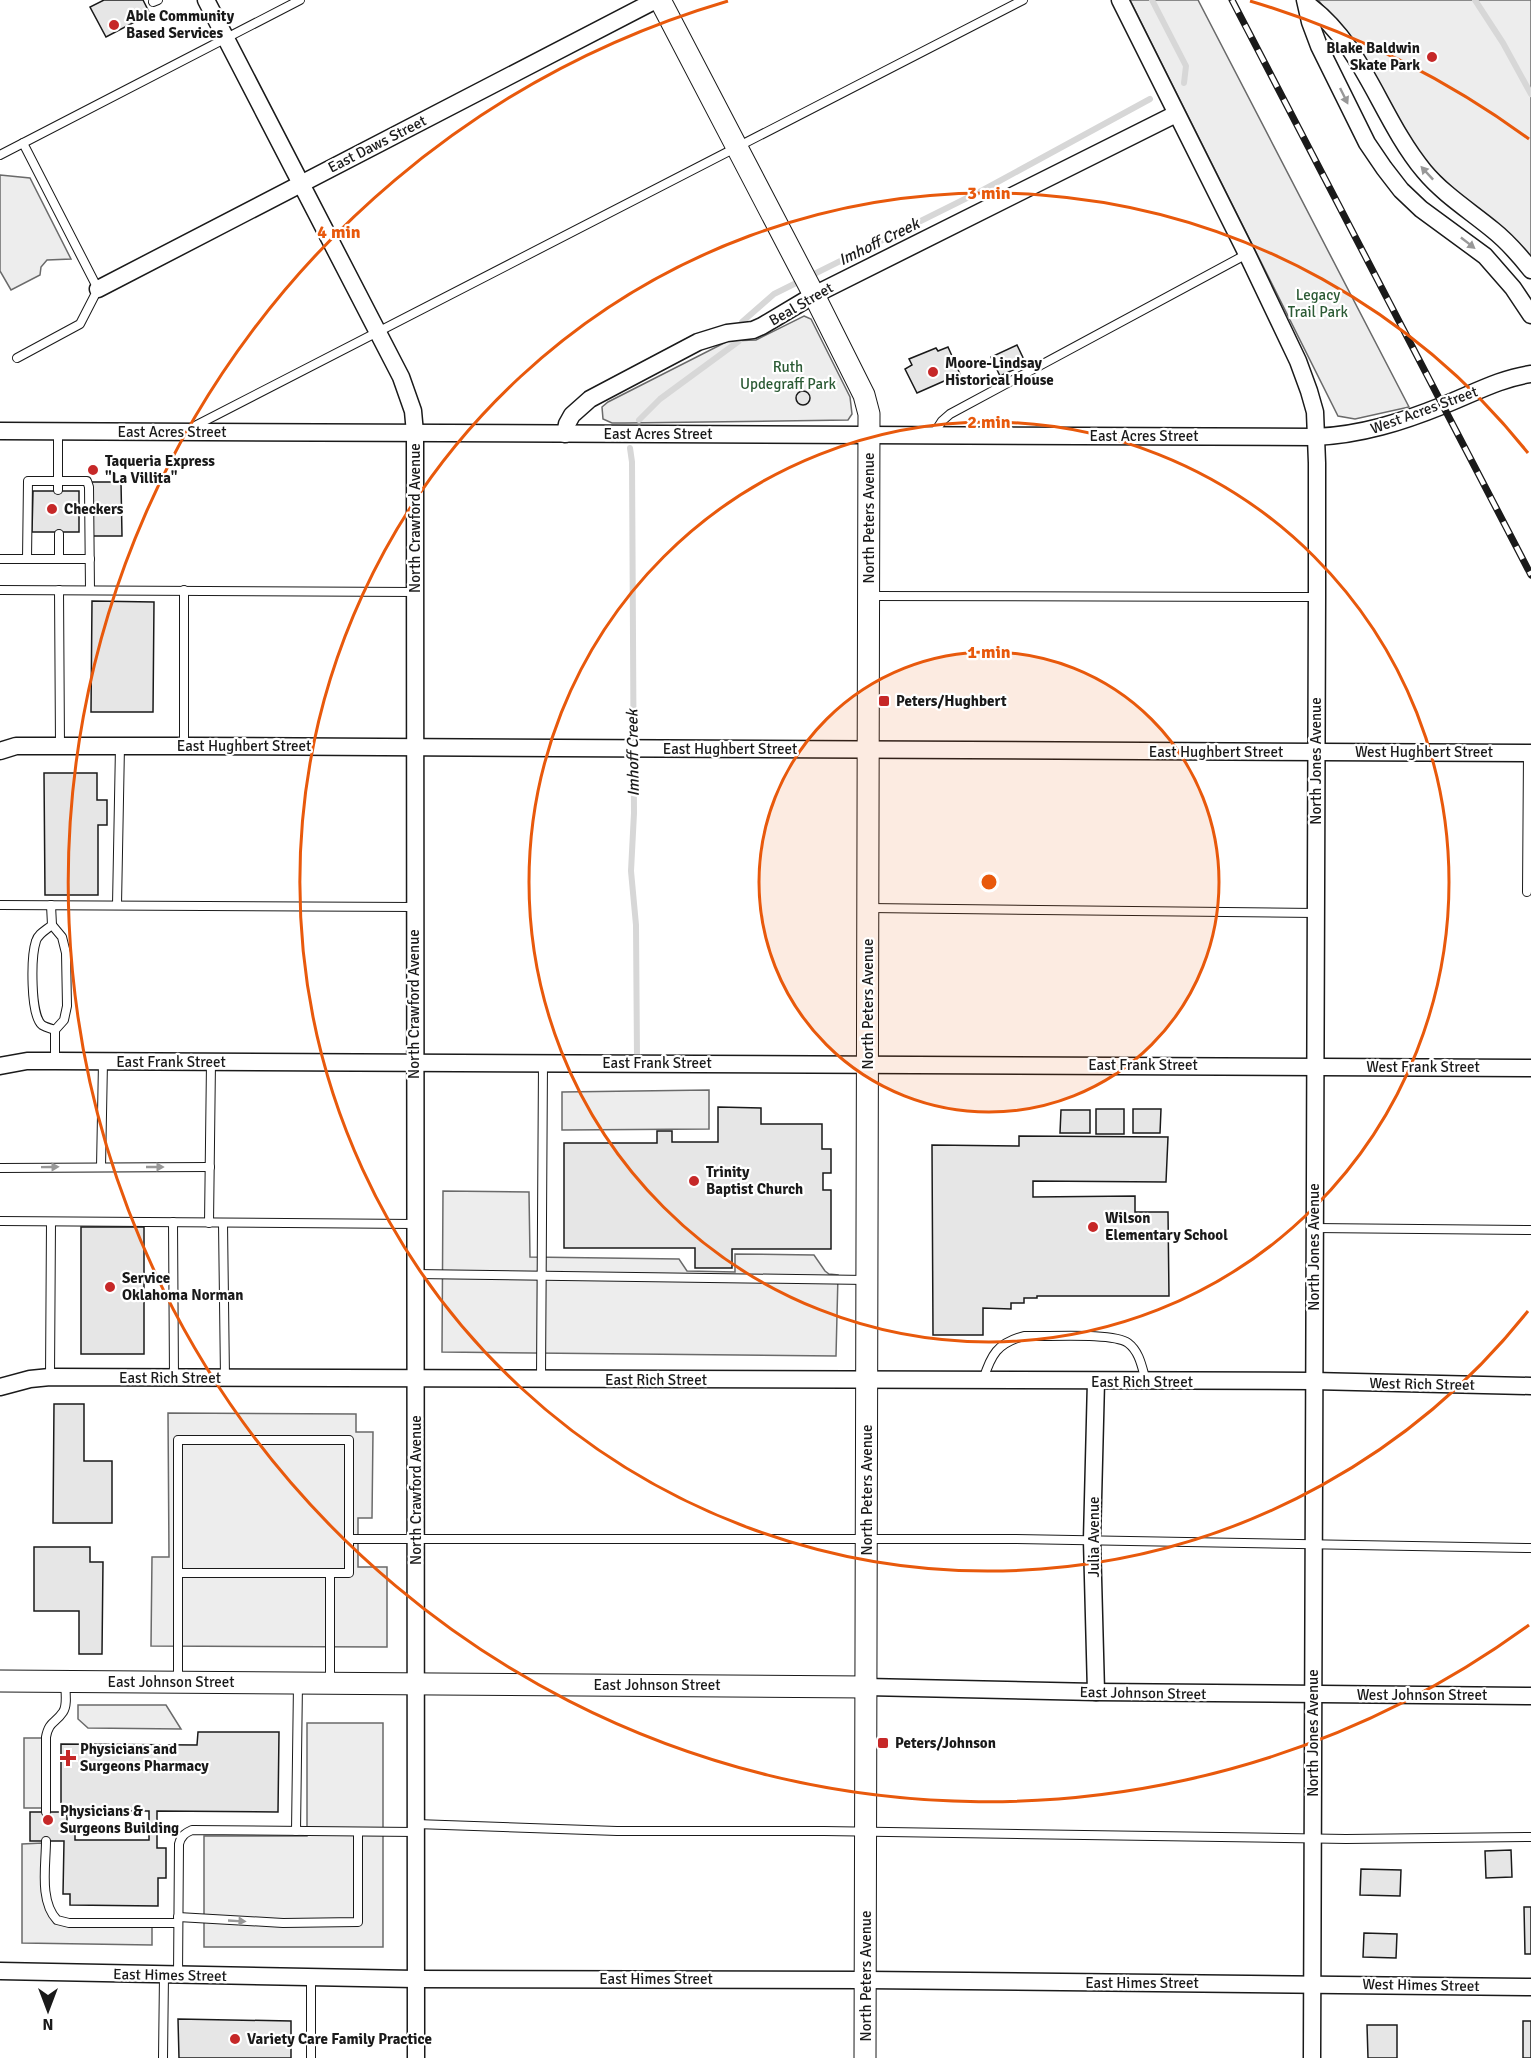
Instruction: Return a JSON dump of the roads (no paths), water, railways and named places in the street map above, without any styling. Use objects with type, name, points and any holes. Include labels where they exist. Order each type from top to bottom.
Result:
[{"type":"street","name":"North Crawford Avenue","points":[[207,0],[377,332],[408,395],[413,411],[415,433],[416,2058]]},
{"type":"street","name":"North Peters Avenue","points":[[658,0],[811,290],[864,395],[869,414],[866,2058]]},
{"type":"street","name":"East Daws Street","points":[[98,289],[658,0]]},
{"type":"street","name":"North Jones Avenue","points":[[1120,0],[1298,361],[1314,412],[1317,463],[1317,597],[1311,2058]]},
{"type":"street","points":[[1306,2],[1321,14],[1339,34],[1360,64],[1406,149],[1426,173],[1495,231],[1519,254],[1531,270]]},
{"type":"street","points":[[1306,2],[1310,22],[1319,46],[1367,142],[1384,168],[1401,190],[1421,208],[1485,256],[1513,288],[1531,315]]},
{"type":"street","name":"Beal Street","points":[[565,434],[572,415],[590,399],[698,342],[762,326],[811,290],[1176,114]]},
{"type":"street","name":"West Acres Street","points":[[1315,437],[1341,436],[1396,423],[1491,385],[1531,374]]},
{"type":"street","name":"East Acres Street","points":[[0,432],[1315,437]]},
{"type":"street","name":"East Hughbert Street","points":[[0,751],[16,746],[184,746],[1316,752]]},
{"type":"street","name":"West Hughbert Street","points":[[1316,752],[1529,753]]},
{"type":"street","name":"East Frank Street","points":[[0,1066],[27,1061],[55,1061],[1314,1066]]},
{"type":"street","name":"West Frank Street","points":[[1314,1066],[1531,1068]]},
{"type":"street","name":"East Rich Street","points":[[0,1387],[30,1379],[50,1377],[416,1380],[1313,1381]]},
{"type":"street","name":"Julia Avenue","points":[[1096,1381],[1092,1540],[1096,1692]]},
{"type":"street","name":"West Rich Street","points":[[1313,1381],[1531,1386]]},
{"type":"street","name":"East Johnson Street","points":[[0,1681],[866,1687],[1313,1694]]},
{"type":"street","name":"West Johnson Street","points":[[1313,1694],[1531,1696]]},
{"type":"street","name":"East Himes Street","points":[[0,1971],[415,1979],[1312,1983]]},
{"type":"street","name":"West Himes Street","points":[[1312,1983],[1531,1987]]},
{"type":"lane","points":[[0,155],[300,0]]},
{"type":"lane","points":[[184,432],[1023,0]]},
{"type":"lane","points":[[17,358],[80,324],[98,289],[23,143]]},
{"type":"lane","points":[[933,435],[942,421],[951,414],[1247,254]]},
{"type":"lane","points":[[58,432],[58,485]]},
{"type":"lane","points":[[27,559],[28,481],[58,485],[87,481],[90,590]]},
{"type":"lane","points":[[59,534],[59,559]]},
{"type":"lane","points":[[0,559],[90,559]]},
{"type":"lane","points":[[0,590],[415,592]]},
{"type":"lane","points":[[59,590],[60,746]]},
{"type":"lane","points":[[184,590],[184,746]]},
{"type":"lane","points":[[868,596],[1317,597]]},
{"type":"lane","points":[[117,905],[120,746]]},
{"type":"lane","points":[[1527,892],[1529,753]]},
{"type":"lane","points":[[0,905],[414,907]]},
{"type":"lane","points":[[51,905],[52,925],[62,937],[66,953],[67,1006],[64,1020],[55,1030],[55,1061]]},
{"type":"lane","points":[[868,908],[1316,913]]},
{"type":"lane","points":[[52,925],[36,939],[34,1006],[36,1016],[42,1025],[55,1030]]},
{"type":"lane","points":[[101,1167],[103,1062]]},
{"type":"lane","points":[[208,1223],[211,1062]]},
{"type":"lane","points":[[542,1380],[543,1063]]},
{"type":"lane","points":[[0,1168],[210,1167]]},
{"type":"lane","points":[[0,1221],[415,1224]]},
{"type":"lane","points":[[50,1377],[51,1222]]},
{"type":"lane","points":[[173,1222],[174,1378]]},
{"type":"lane","points":[[223,1223],[225,1378]]},
{"type":"lane","points":[[1314,1228],[1531,1230]]},
{"type":"lane","points":[[415,1274],[868,1280]]},
{"type":"lane","points":[[983,1380],[994,1353],[999,1347],[1024,1336],[1116,1338],[1126,1342],[1138,1356],[1146,1382]]},
{"type":"lane","points":[[178,1573],[349,1573],[349,1440],[178,1440],[178,1573],[178,1682]]},
{"type":"lane","points":[[349,1539],[1092,1540],[1531,1548]]},
{"type":"lane","points":[[330,1573],[330,1683]]},
{"type":"lane","points":[[46,1812],[46,1737],[48,1727],[63,1712],[65,1681]]},
{"type":"lane","points":[[296,1831],[298,1683]]},
{"type":"lane","points":[[163,2058],[178,1920],[179,1844],[180,1838],[192,1830],[358,1832],[416,1828],[1313,1839],[1531,1837]]},
{"type":"lane","points":[[46,1841],[46,1897],[49,1908],[57,1920],[69,1923],[178,1920],[283,1923],[358,1922],[358,1832]]},
{"type":"lane","points":[[311,1977],[311,2058]]},
{"type":"waterway","name":"Imhoff Creek","points":[[1152,0],[1186,66],[1184,83]]},
{"type":"waterway","points":[[1475,0],[1503,43],[1531,94]]},
{"type":"waterway","name":"Imhoff Creek","points":[[639,420],[660,399],[739,341],[742,322],[774,294],[983,190],[1150,99]]},
{"type":"waterway","name":"Imhoff Creek","points":[[630,448],[632,462],[634,813],[631,871],[636,925],[637,1058]]},
{"type":"railway","points":[[1232,0],[1531,575]]},
{"type":"place","name":"Able Community Based Services","points":[[114,25]]},
{"type":"place","name":"Blake Baldwin Skate Park","points":[[1432,57]]},
{"type":"place","name":"Moore-Lindsay Historical House","points":[[933,372]]},
{"type":"place","name":"Taqueria Express \"La Villita\"","points":[[93,470]]},
{"type":"place","name":"Checkers","points":[[52,509]]},
{"type":"place","name":"Peters/Hughbert","points":[[884,701]]},
{"type":"place","name":"Trinity Baptist Church","points":[[694,1181]]},
{"type":"place","name":"Wilson Elementary School","points":[[1093,1227]]},
{"type":"place","name":"Service Oklahoma Norman","points":[[110,1287]]},
{"type":"place","name":"Peters/Johnson","points":[[883,1743]]},
{"type":"place","name":"Physicians and Surgeons Pharmacy","points":[[68,1758]]},
{"type":"place","name":"Physicians & Surgeons Building","points":[[48,1820]]},
{"type":"place","name":"Variety Care Family Practice","points":[[235,2039]]},
{"type":"park label","name":"Legacy Trail Park","points":[[1318,304]]},
{"type":"park label","name":"Ruth Updegraff Park","points":[[788,376]]}]
